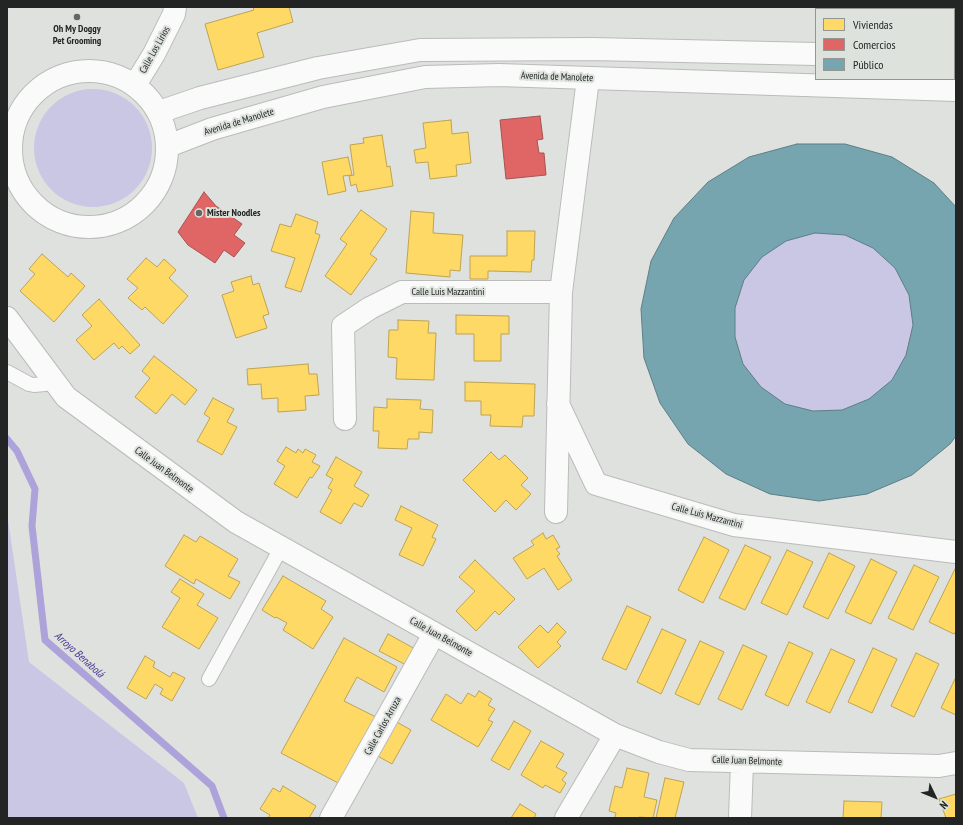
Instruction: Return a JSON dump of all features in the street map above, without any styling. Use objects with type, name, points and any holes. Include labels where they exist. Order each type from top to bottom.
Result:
[{"type":"street","name":"Calle Los Lirios","points":[[135,85],[154,54],[175,11]]},
{"type":"street","points":[[159,112],[200,98],[318,68],[420,50],[592,49],[815,54]]},
{"type":"street","points":[[86,70],[112,73],[135,85],[148,97],[159,112],[165,129],[168,146],[164,172],[152,196],[133,214],[109,225],[83,228],[58,222],[36,207],[13,187],[9,138],[15,123],[14,105],[61,76],[86,70]]},
{"type":"street","name":"Avenida de Manolete","points":[[168,146],[212,129],[323,97],[425,77],[499,75],[956,90]]},
{"type":"street","name":"Calle Luis Mazzantini","points":[[556,512],[561,292],[588,78]]},
{"type":"street","name":"Calle Luis Mazzantini","points":[[345,419],[343,326],[370,308],[402,292],[561,292]]},
{"type":"street","name":"Calle Juan Belmonte","points":[[7,318],[66,398],[236,522],[615,735],[658,752],[690,760],[939,766],[956,763]]},
{"type":"street","name":"Calle Luis Mazzantini","points":[[558,404],[596,484],[734,525],[956,552]]},
{"type":"street","name":"Calle Carlos Arruza","points":[[331,818],[434,634]]},
{"type":"street","points":[[566,818],[615,735]]},
{"type":"street","points":[[740,818],[742,762]]},
{"type":"lane","points":[[7,372],[28,384],[34,385],[45,384],[52,379]]},
{"type":"lane","points":[[209,679],[281,548]]},
{"type":"shaded area","points":[[93,89],[116,93],[135,106],[148,125],[152,148],[148,171],[135,190],[116,203],[93,207],[70,203],[51,190],[38,171],[34,148],[38,125],[51,106],[70,93]]},
{"type":"shaded area","points":[[797,144],[845,144],[892,157],[934,183],[956,207],[956,436],[950,444],[912,475],[867,494],[819,501],[770,494],[726,474],[688,444],[660,403],[644,358],[749,157]]},
{"type":"shaded area","points":[[7,513],[29,662],[184,783],[198,818],[7,818]]},
{"type":"building: Viviendas","points":[[253,7],[289,7],[293,22],[257,33],[264,57],[218,70],[205,24],[254,10]]},
{"type":"building: Viviendas","points":[[451,120],[452,134],[468,132],[471,163],[456,165],[457,176],[430,179],[428,162],[416,163],[414,150],[426,148],[423,123]]},
{"type":"building: Viviendas","points":[[382,135],[387,167],[390,166],[393,186],[358,192],[356,184],[351,186],[349,176],[354,175],[350,145],[364,143],[363,138]]},
{"type":"building: Viviendas","points":[[348,157],[352,175],[343,176],[346,191],[328,195],[322,162]]},
{"type":"building: Viviendas","points":[[361,210],[387,229],[370,254],[377,259],[351,295],[325,276],[347,244],[340,239]]},
{"type":"building: Viviendas","points":[[411,211],[434,213],[433,233],[463,235],[460,271],[450,270],[450,277],[406,273]]},
{"type":"building: Viviendas","points":[[296,214],[318,222],[315,233],[320,235],[301,292],[285,287],[295,258],[271,251],[280,224],[291,227]]},
{"type":"building: Viviendas","points":[[507,231],[535,231],[534,260],[532,260],[531,272],[488,271],[488,279],[470,279],[470,256],[507,256]]},
{"type":"building: Viviendas","points":[[42,254],[68,277],[71,273],[85,286],[54,322],[20,291],[35,274],[29,269]]},
{"type":"building: Viviendas","points":[[146,258],[157,267],[164,259],[176,270],[169,278],[188,296],[163,324],[145,307],[142,310],[128,298],[138,288],[127,279]]},
{"type":"building: Viviendas","points":[[251,276],[253,285],[259,283],[269,314],[263,316],[267,328],[236,338],[222,295],[234,291],[231,282]]},
{"type":"building: Viviendas","points":[[99,299],[140,345],[130,354],[122,346],[119,349],[114,343],[94,360],[76,340],[92,326],[82,315]]},
{"type":"building: Viviendas","points":[[456,315],[509,316],[509,334],[501,334],[501,361],[474,361],[474,334],[456,334]]},
{"type":"building: Viviendas","points":[[398,320],[429,321],[428,333],[436,333],[434,380],[396,379],[397,358],[388,357],[389,330],[398,330]]},
{"type":"building: Viviendas","points":[[154,356],[197,390],[185,405],[172,394],[156,414],[135,397],[150,378],[142,371]]},
{"type":"building: Viviendas","points":[[308,364],[309,374],[317,374],[319,395],[305,396],[306,410],[278,412],[278,398],[262,399],[261,384],[248,385],[247,369]]},
{"type":"building: Viviendas","points":[[465,382],[535,384],[534,416],[523,416],[522,427],[490,426],[491,415],[481,415],[481,401],[465,401]]},
{"type":"building: Viviendas","points":[[213,398],[234,409],[227,422],[237,427],[222,455],[197,441],[210,418],[204,414]]},
{"type":"building: Viviendas","points":[[387,399],[421,400],[420,409],[433,410],[432,433],[419,432],[419,439],[408,439],[407,449],[378,448],[379,431],[373,431],[374,407],[387,408]]},
{"type":"building: Viviendas","points":[[286,447],[296,453],[298,449],[303,453],[305,449],[316,455],[312,462],[320,466],[312,478],[310,477],[297,498],[274,484],[285,466],[277,461]]},
{"type":"building: Viviendas","points":[[491,452],[499,460],[505,455],[528,478],[521,485],[531,494],[516,510],[506,500],[495,512],[463,480]]},
{"type":"building: Viviendas","points":[[336,457],[362,472],[354,486],[369,495],[362,507],[354,503],[341,524],[320,512],[332,490],[328,488],[333,479],[326,475]]},
{"type":"building: Viviendas","points":[[401,506],[438,525],[432,537],[436,539],[423,566],[399,555],[412,528],[395,520]]},
{"type":"building: Viviendas","points":[[543,533],[546,539],[553,535],[560,547],[556,549],[560,554],[557,556],[572,580],[558,590],[544,568],[527,579],[513,558],[534,545],[531,541]]},
{"type":"building: Viviendas","points":[[184,535],[196,542],[200,536],[238,559],[228,576],[240,582],[230,599],[196,579],[194,584],[165,566]]},
{"type":"building: Viviendas","points":[[704,537],[729,550],[703,603],[678,590]]},
{"type":"building: Viviendas","points":[[745,545],[771,557],[745,610],[719,598]]},
{"type":"building: Viviendas","points":[[787,550],[813,562],[787,615],[761,603]]},
{"type":"building: Viviendas","points":[[829,553],[855,566],[828,619],[803,607]]},
{"type":"building: Viviendas","points":[[871,559],[897,572],[871,624],[845,612]]},
{"type":"building: Viviendas","points":[[475,560],[515,599],[499,615],[495,611],[476,631],[456,611],[475,591],[459,577]]},
{"type":"building: Viviendas","points":[[914,565],[939,577],[913,630],[888,618]]},
{"type":"building: Viviendas","points":[[955,569],[956,631],[954,634],[929,622]]},
{"type":"building: Viviendas","points":[[283,576],[326,601],[321,609],[333,617],[313,649],[283,630],[287,623],[262,610]]},
{"type":"building: Viviendas","points":[[180,579],[204,594],[197,605],[218,618],[199,649],[162,627],[180,598],[171,592]]},
{"type":"building: Viviendas","points":[[627,606],[651,617],[626,670],[602,659]]},
{"type":"building: Viviendas","points":[[557,623],[566,632],[557,642],[561,646],[538,668],[518,647],[540,625],[548,633]]},
{"type":"building: Viviendas","points":[[662,629],[686,640],[661,694],[637,682]]},
{"type":"building: Viviendas","points":[[388,634],[417,650],[408,666],[379,651]]},
{"type":"building: Viviendas","points":[[344,638],[397,667],[384,692],[357,677],[344,701],[378,718],[342,785],[281,753]]},
{"type":"building: Viviendas","points":[[700,641],[724,652],[699,705],[675,694]]},
{"type":"building: Viviendas","points":[[789,642],[813,653],[788,706],[765,695]]},
{"type":"building: Viviendas","points":[[743,645],[767,656],[742,710],[718,699]]},
{"type":"building: Viviendas","points":[[873,648],[897,659],[872,713],[848,702]]},
{"type":"building: Viviendas","points":[[831,649],[855,660],[830,713],[806,702]]},
{"type":"building: Viviendas","points":[[916,653],[939,664],[914,717],[891,706]]},
{"type":"building: Viviendas","points":[[145,656],[155,662],[153,667],[170,677],[173,672],[185,678],[172,701],[160,694],[163,689],[155,684],[146,699],[127,688]]},
{"type":"building: Viviendas","points":[[956,677],[956,715],[941,708]]},
{"type":"building: Viviendas","points":[[479,691],[492,699],[488,705],[495,709],[488,720],[493,722],[478,747],[431,720],[446,694],[461,704],[468,693],[475,697]]},
{"type":"building: Viviendas","points":[[393,720],[411,730],[392,764],[374,754]]},
{"type":"building: Viviendas","points":[[514,721],[531,731],[509,770],[491,760]]},
{"type":"building: Viviendas","points":[[541,741],[564,754],[556,767],[567,773],[562,780],[566,783],[560,793],[545,785],[543,788],[521,775]]},
{"type":"building: Viviendas","points":[[627,768],[649,773],[644,797],[657,800],[653,818],[618,818],[615,817],[616,813],[609,811],[615,786],[622,788]]},
{"type":"building: Viviendas","points":[[665,778],[684,782],[675,818],[656,818]]},
{"type":"building: Viviendas","points":[[283,786],[316,806],[309,818],[268,818],[270,815],[260,809],[273,788],[280,792]]},
{"type":"building: Viviendas","points":[[956,794],[956,818],[946,818],[939,799]]},
{"type":"building: Viviendas","points":[[844,801],[882,802],[881,818],[843,818]]},
{"type":"building: Viviendas","points":[[520,804],[536,814],[534,818],[511,818]]},
{"type":"building: Comercios","points":[[540,116],[543,139],[537,140],[539,153],[544,153],[546,175],[506,179],[500,120]]},
{"type":"building: Comercios","points":[[204,192],[216,206],[242,224],[234,235],[245,243],[234,257],[224,250],[215,263],[188,245],[178,232]]},
{"type":"building: Público","points":[[797,144],[845,144],[892,157],[934,183],[956,207],[956,436],[950,444],[912,475],[867,494],[819,501],[770,494],[726,474],[688,444],[660,403],[644,358],[641,309],[651,261],[674,218],[708,182],[749,157]],"holes":[[[815,233],[845,235],[873,248],[895,268],[909,295],[913,325],[906,355],[892,380],[869,399],[842,410],[813,411],[785,404],[761,387],[743,364],[735,337],[735,308],[744,280],[762,257],[786,241]]]},
{"type":"waterway","name":"Arroyo Benabolá","points":[[7,439],[17,451],[35,489],[32,526],[45,640],[212,786],[224,818]]},
{"type":"place","name":"Oh My Doggy Pet Grooming","points":[[77,17]]},
{"type":"place","name":"Mister Noodles","points":[[199,213]]}]
